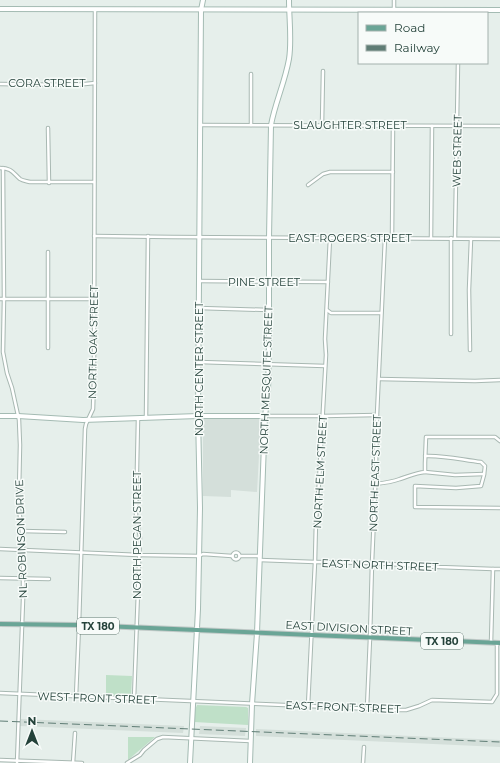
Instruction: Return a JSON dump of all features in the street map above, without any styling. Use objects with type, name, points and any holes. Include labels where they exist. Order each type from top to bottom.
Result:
[{"type":"main road","name":"NORTH CENTER STREET","points":[[190,763],[197,630],[200,508],[198,416],[201,10],[203,0]]},
{"type":"main road","name":"NORTH MESQUITE STREET","points":[[250,763],[257,633],[265,416],[268,393],[271,125],[290,50],[289,0]]},
{"type":"main road","points":[[0,10],[500,10]]},
{"type":"main road","points":[[0,416],[83,420],[198,416],[265,416]]},
{"type":"main road","name":"TX 180","points":[[0,624],[197,630]]},
{"type":"main road","name":"EAST DIVISION STREET","points":[[197,630],[499,643]]},
{"type":"street","points":[[394,0],[394,10]]},
{"type":"street","name":"NORTH OAK STREET","points":[[76,697],[85,429],[93,409],[95,10]]},
{"type":"street","name":"WEB STREET","points":[[455,238],[458,64]]},
{"type":"street","points":[[322,125],[323,71]]},
{"type":"street","points":[[251,74],[251,125]]},
{"type":"street","name":"CORA STREET","points":[[0,84],[75,85],[95,83]]},
{"type":"street","name":"SLAUGHTER STREET","points":[[201,125],[500,126]]},
{"type":"street","points":[[392,238],[393,126]]},
{"type":"street","points":[[431,238],[432,126]]},
{"type":"street","points":[[48,128],[49,183]]},
{"type":"street","points":[[2,168],[13,172],[21,180],[30,182],[94,182]]},
{"type":"street","name":"NL ROBINSON DRIVE","points":[[2,168],[4,254],[2,342],[7,373],[18,416],[20,444],[18,501],[23,549],[23,600],[17,762]]},
{"type":"street","points":[[308,185],[323,174],[330,172],[393,172]]},
{"type":"street","name":"EAST ROGERS STREET","points":[[94,236],[500,239]]},
{"type":"street","points":[[146,418],[148,236]]},
{"type":"street","name":"NORTH ELM STREET","points":[[308,706],[316,562],[316,520],[323,416],[330,238]]},
{"type":"street","name":"NORTH EAST STREET","points":[[367,708],[377,415],[385,238]]},
{"type":"street","points":[[451,238],[451,334]]},
{"type":"street","points":[[470,350],[469,290],[471,238]]},
{"type":"street","points":[[48,252],[48,348]]},
{"type":"street","name":"PINE STREET","points":[[199,281],[328,282]]},
{"type":"street","points":[[0,298],[94,299]]},
{"type":"street","points":[[199,308],[269,310]]},
{"type":"street","points":[[327,310],[332,313],[382,314]]},
{"type":"street","points":[[199,362],[325,366]]},
{"type":"street","points":[[379,379],[500,380]]},
{"type":"street","points":[[265,416],[377,415]]},
{"type":"street","name":"NORTH PECAN STREET","points":[[134,699],[140,537],[136,516],[138,419]]},
{"type":"street","points":[[425,472],[426,437],[495,437],[500,440]]},
{"type":"street","points":[[425,456],[447,457],[481,462],[485,466],[484,474],[481,486],[456,488],[415,486],[415,507],[500,508]]},
{"type":"street","points":[[375,484],[401,479],[417,472],[455,475],[484,474]]},
{"type":"street","points":[[22,531],[65,532]]},
{"type":"street","points":[[0,549],[198,556]]},
{"type":"street","name":"EAST NORTH STREET","points":[[198,556],[204,554],[232,556],[236,552],[240,556],[316,562],[500,569]]},
{"type":"street","points":[[491,643],[493,569]]},
{"type":"street","points":[[0,578],[48,579]]},
{"type":"street","name":"EAST FRONT STREET","points":[[193,702],[406,710],[420,706],[432,700],[492,702],[497,694],[499,643]]},
{"type":"street","name":"WEST FRONT STREET","points":[[0,693],[193,702]]},
{"type":"street","points":[[73,763],[75,733]]},
{"type":"street","points":[[127,763],[140,755],[157,739],[163,737],[250,741]]},
{"type":"street","points":[[363,763],[364,747]]},
{"type":"street","points":[[0,760],[17,762],[82,763]]},
{"type":"shaded area","points":[[203,419],[261,419],[257,492],[231,490],[231,497],[203,496]]},
{"type":"shaded area","points":[[21,719],[184,726],[183,733],[20,726]]},
{"type":"shaded area","points":[[200,726],[246,728],[245,736],[199,734]]},
{"type":"shaded area","points":[[256,729],[500,740],[500,747],[256,736]]},
{"type":"green space","points":[[106,675],[132,676],[131,697],[106,696]]},
{"type":"green space","points":[[197,705],[246,707],[248,708],[248,725],[194,722]]},
{"type":"green space","points":[[128,737],[155,737],[128,760]]},
{"type":"railway","points":[[0,721],[500,742]]}]
